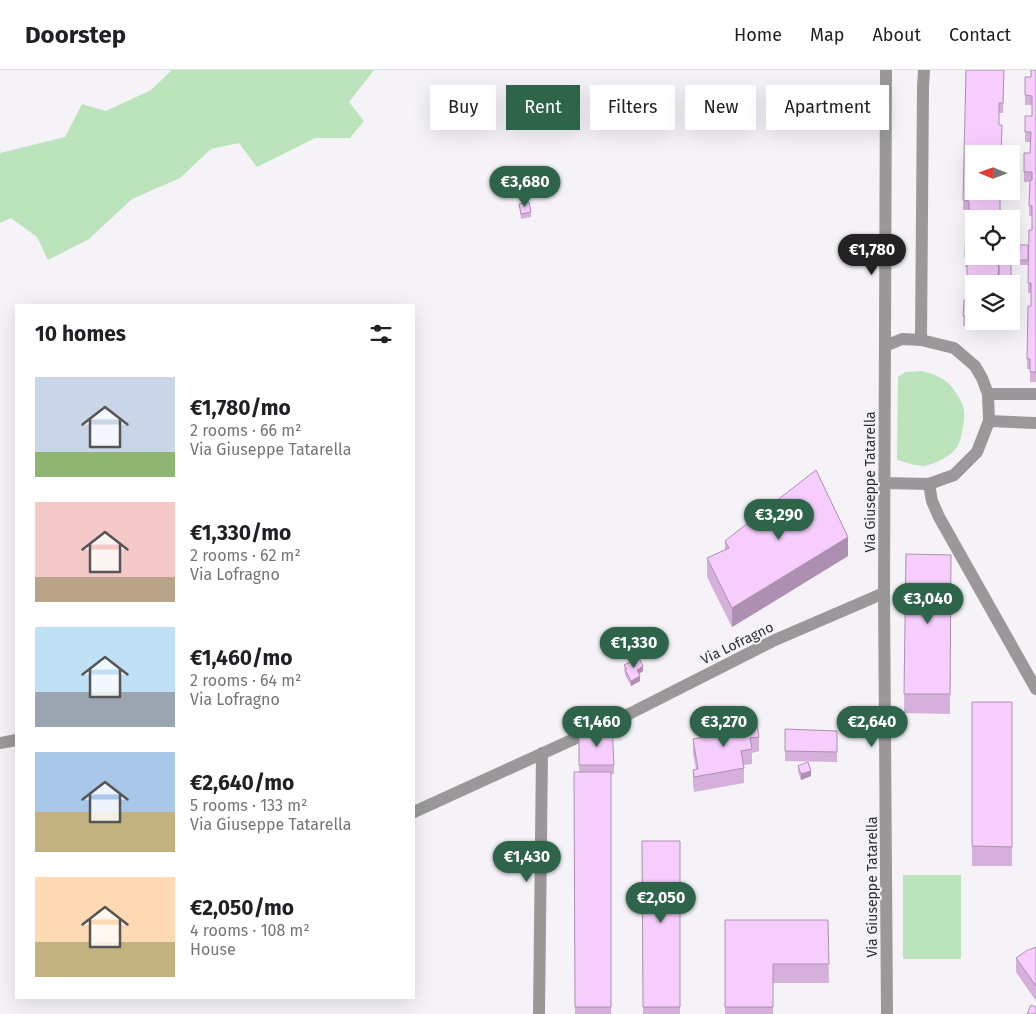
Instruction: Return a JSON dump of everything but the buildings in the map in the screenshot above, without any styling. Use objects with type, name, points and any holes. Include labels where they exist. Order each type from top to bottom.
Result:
[{"type":"street","name":"Via Giuseppe Tatarella","points":[[886,70],[884,593],[888,1014]]},
{"type":"street","points":[[921,340],[924,70]]},
{"type":"street","points":[[885,346],[902,339],[921,340],[954,348],[975,366],[988,394],[989,422],[977,452],[954,475],[929,484],[885,483]]},
{"type":"street","points":[[988,394],[1036,394]]},
{"type":"street","points":[[989,422],[1036,423]]},
{"type":"street","points":[[929,484],[932,501],[939,517],[1036,689]]},
{"type":"street","name":"Via Lofragno","points":[[415,812],[631,712],[775,640],[884,593]]},
{"type":"street","points":[[0,743],[15,740]]},
{"type":"street","points":[[539,1014],[542,753]]},
{"type":"green space","points":[[172,70],[374,70],[349,102],[364,121],[350,138],[315,138],[257,167],[239,143],[211,149],[180,178],[132,199],[89,239],[48,260],[37,237],[11,218],[0,223],[0,153],[65,137],[82,104],[106,111],[151,90]]},
{"type":"green space","points":[[921,371],[939,377],[950,385],[960,400],[964,414],[962,434],[957,447],[942,459],[924,466],[897,460],[898,377],[905,372]]},
{"type":"green space","points":[[903,875],[961,875],[961,959],[903,959]]}]
